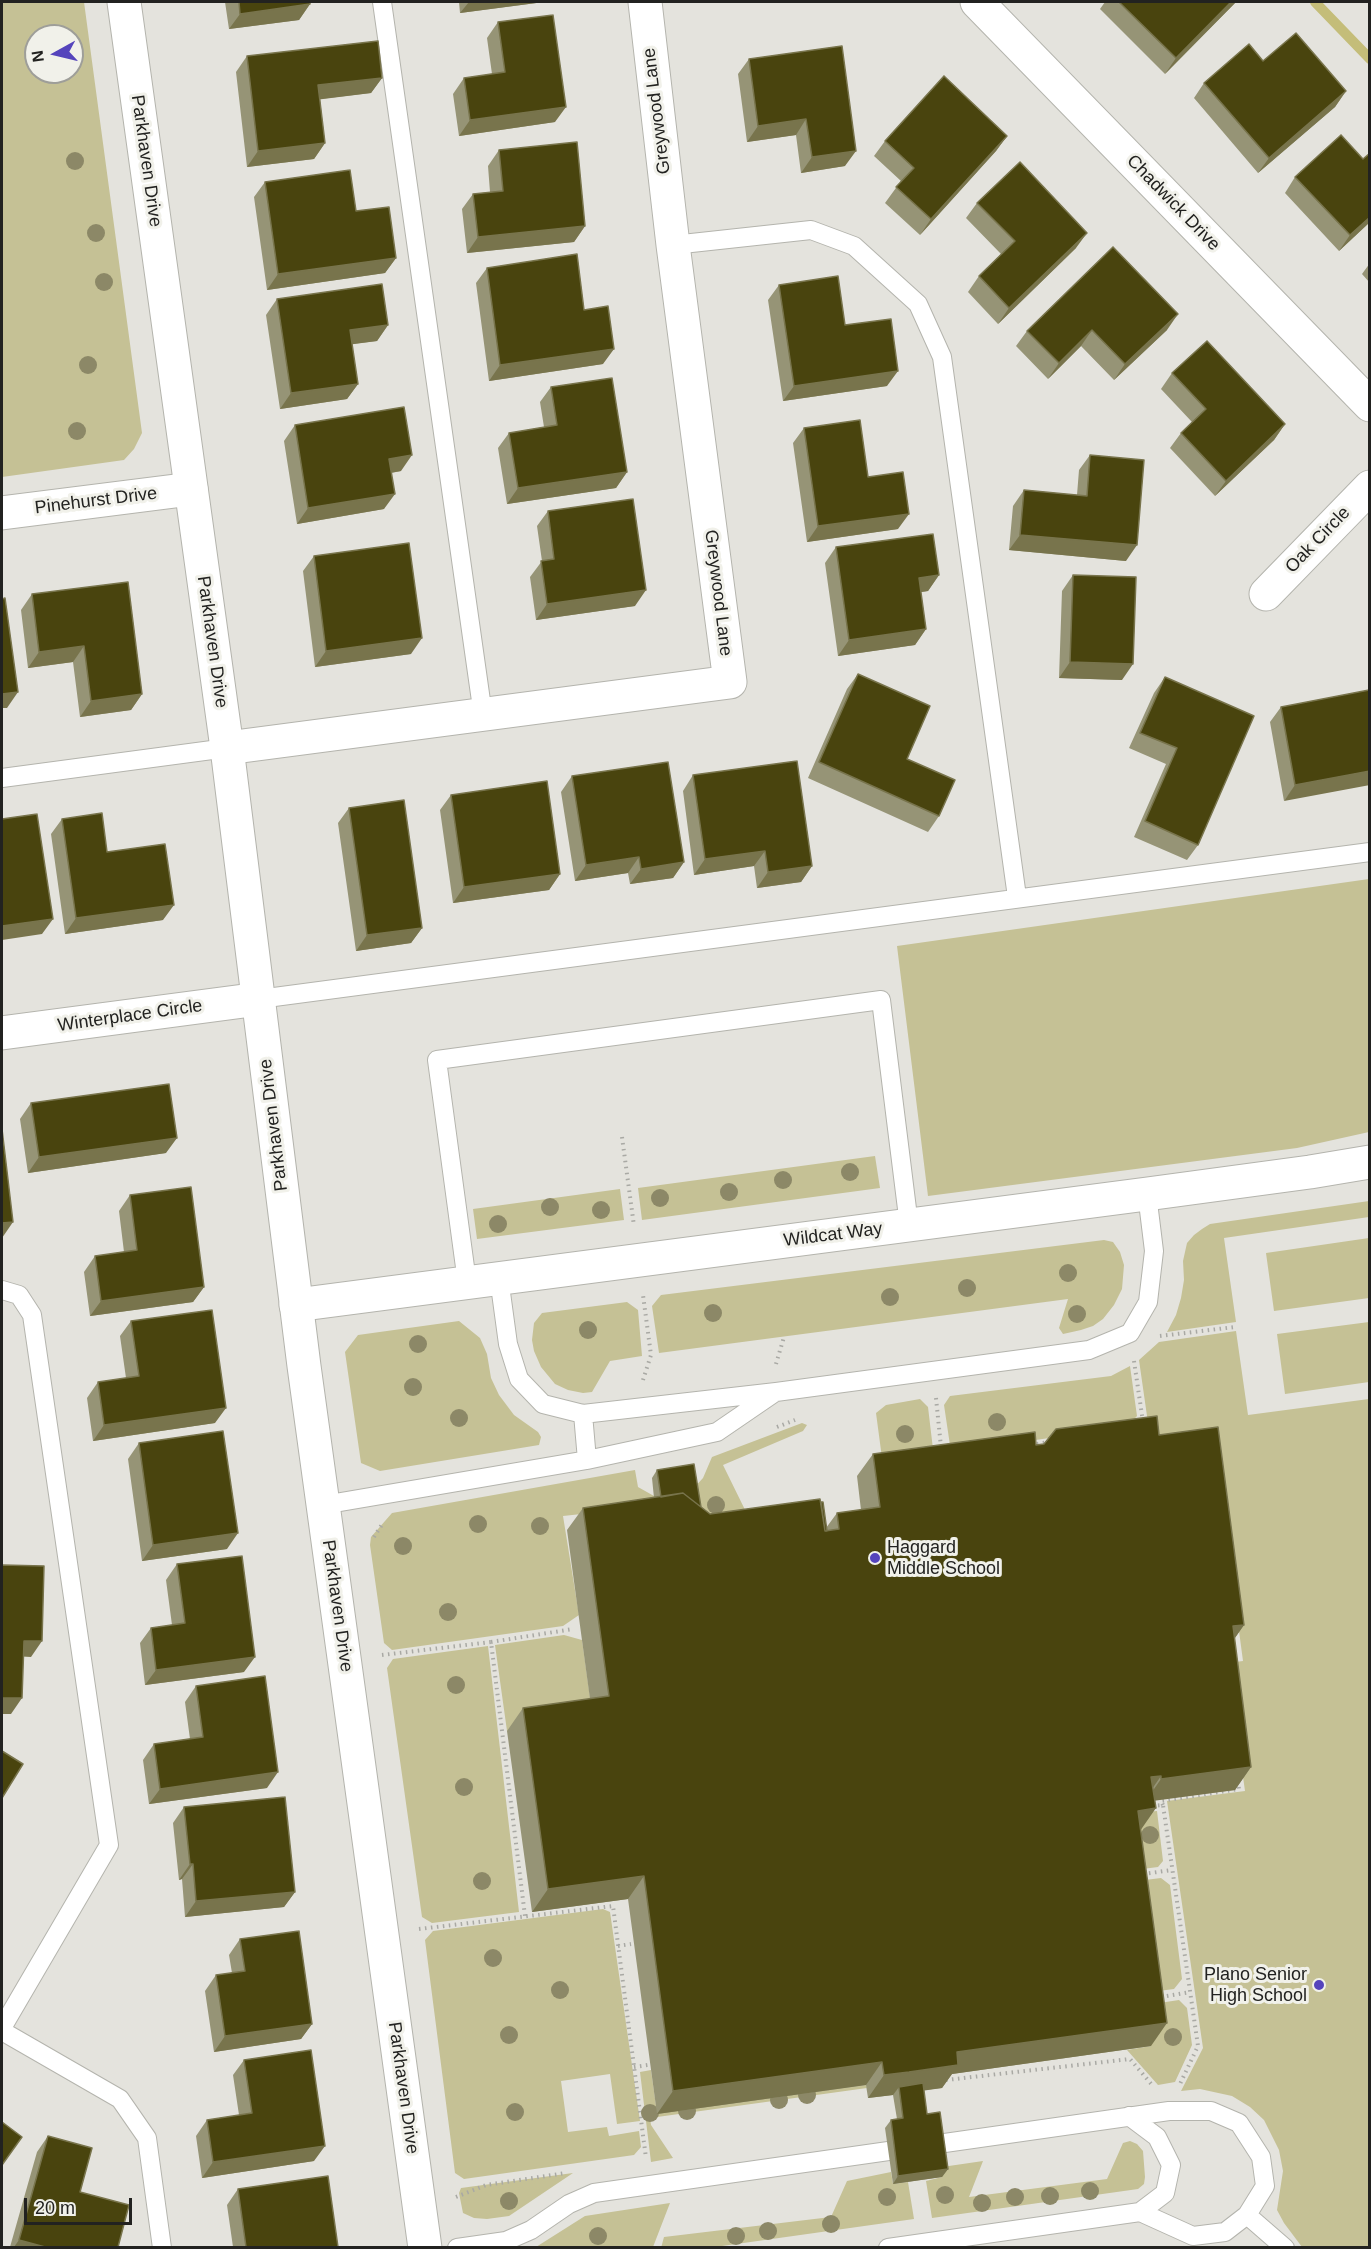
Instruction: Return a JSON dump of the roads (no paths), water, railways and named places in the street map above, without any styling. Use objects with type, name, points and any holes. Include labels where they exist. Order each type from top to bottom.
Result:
[{"type":"street","name":"Parkhaven Drive","points":[[124,2],[227,748],[296,1305],[425,2247]]},
{"type":"street","name":"Greywood Lane","points":[[227,748],[730,682],[673,245],[645,2]]},
{"type":"street","name":"Chadwick Drive","points":[[977,2],[1370,405]]},
{"type":"street","name":"Oak Circle","points":[[1266,594],[1370,487]]},
{"type":"street","name":"Pinehurst Drive","points":[[2,513],[191,489]]},
{"type":"street","name":"Winterplace Circle","points":[[2,1033],[259,999]]},
{"type":"street","name":"Wildcat Way","points":[[296,1305],[1146,1194],[1370,1162]]},
{"type":"lane","points":[[382,2],[483,715]]},
{"type":"lane","points":[[673,245],[811,230],[854,246],[918,304],[942,357],[1017,897]]},
{"type":"lane","points":[[2,778],[227,748]]},
{"type":"lane","points":[[259,999],[1370,852]]},
{"type":"lane","points":[[467,1282],[437,1060],[881,1000],[909,1225]]},
{"type":"lane","points":[[499,1278],[508,1344],[519,1379],[543,1404],[583,1414],[776,1392],[1089,1350],[1130,1333],[1148,1302],[1154,1251],[1146,1194]]},
{"type":"lane","points":[[2,1290],[19,1295],[32,1315],[109,1845],[2,2030],[120,2099],[147,2138],[162,2247]]},
{"type":"lane","points":[[323,1505],[587,1460],[717,1432],[776,1392]]},
{"type":"lane","points":[[583,1414],[587,1460]]},
{"type":"lane","points":[[458,2247],[506,2241],[531,2230],[569,2204],[594,2193],[1169,2111],[1211,2111],[1239,2123],[1261,2157],[1265,2186],[1248,2215],[1225,2232],[1193,2236],[1140,2212]]},
{"type":"lane","points":[[888,2247],[1140,2212],[1165,2193],[1171,2164],[1157,2137],[1129,2116]]},
{"type":"lane","points":[[1248,2215],[1285,2247]]},
{"type":"waterway","points":[[1315,2],[1370,59]]},
{"type":"place","name":"Haggard Middle School","points":[[875,1558]]},
{"type":"place","name":"Plano Senior High School","points":[[1319,1985]]}]
